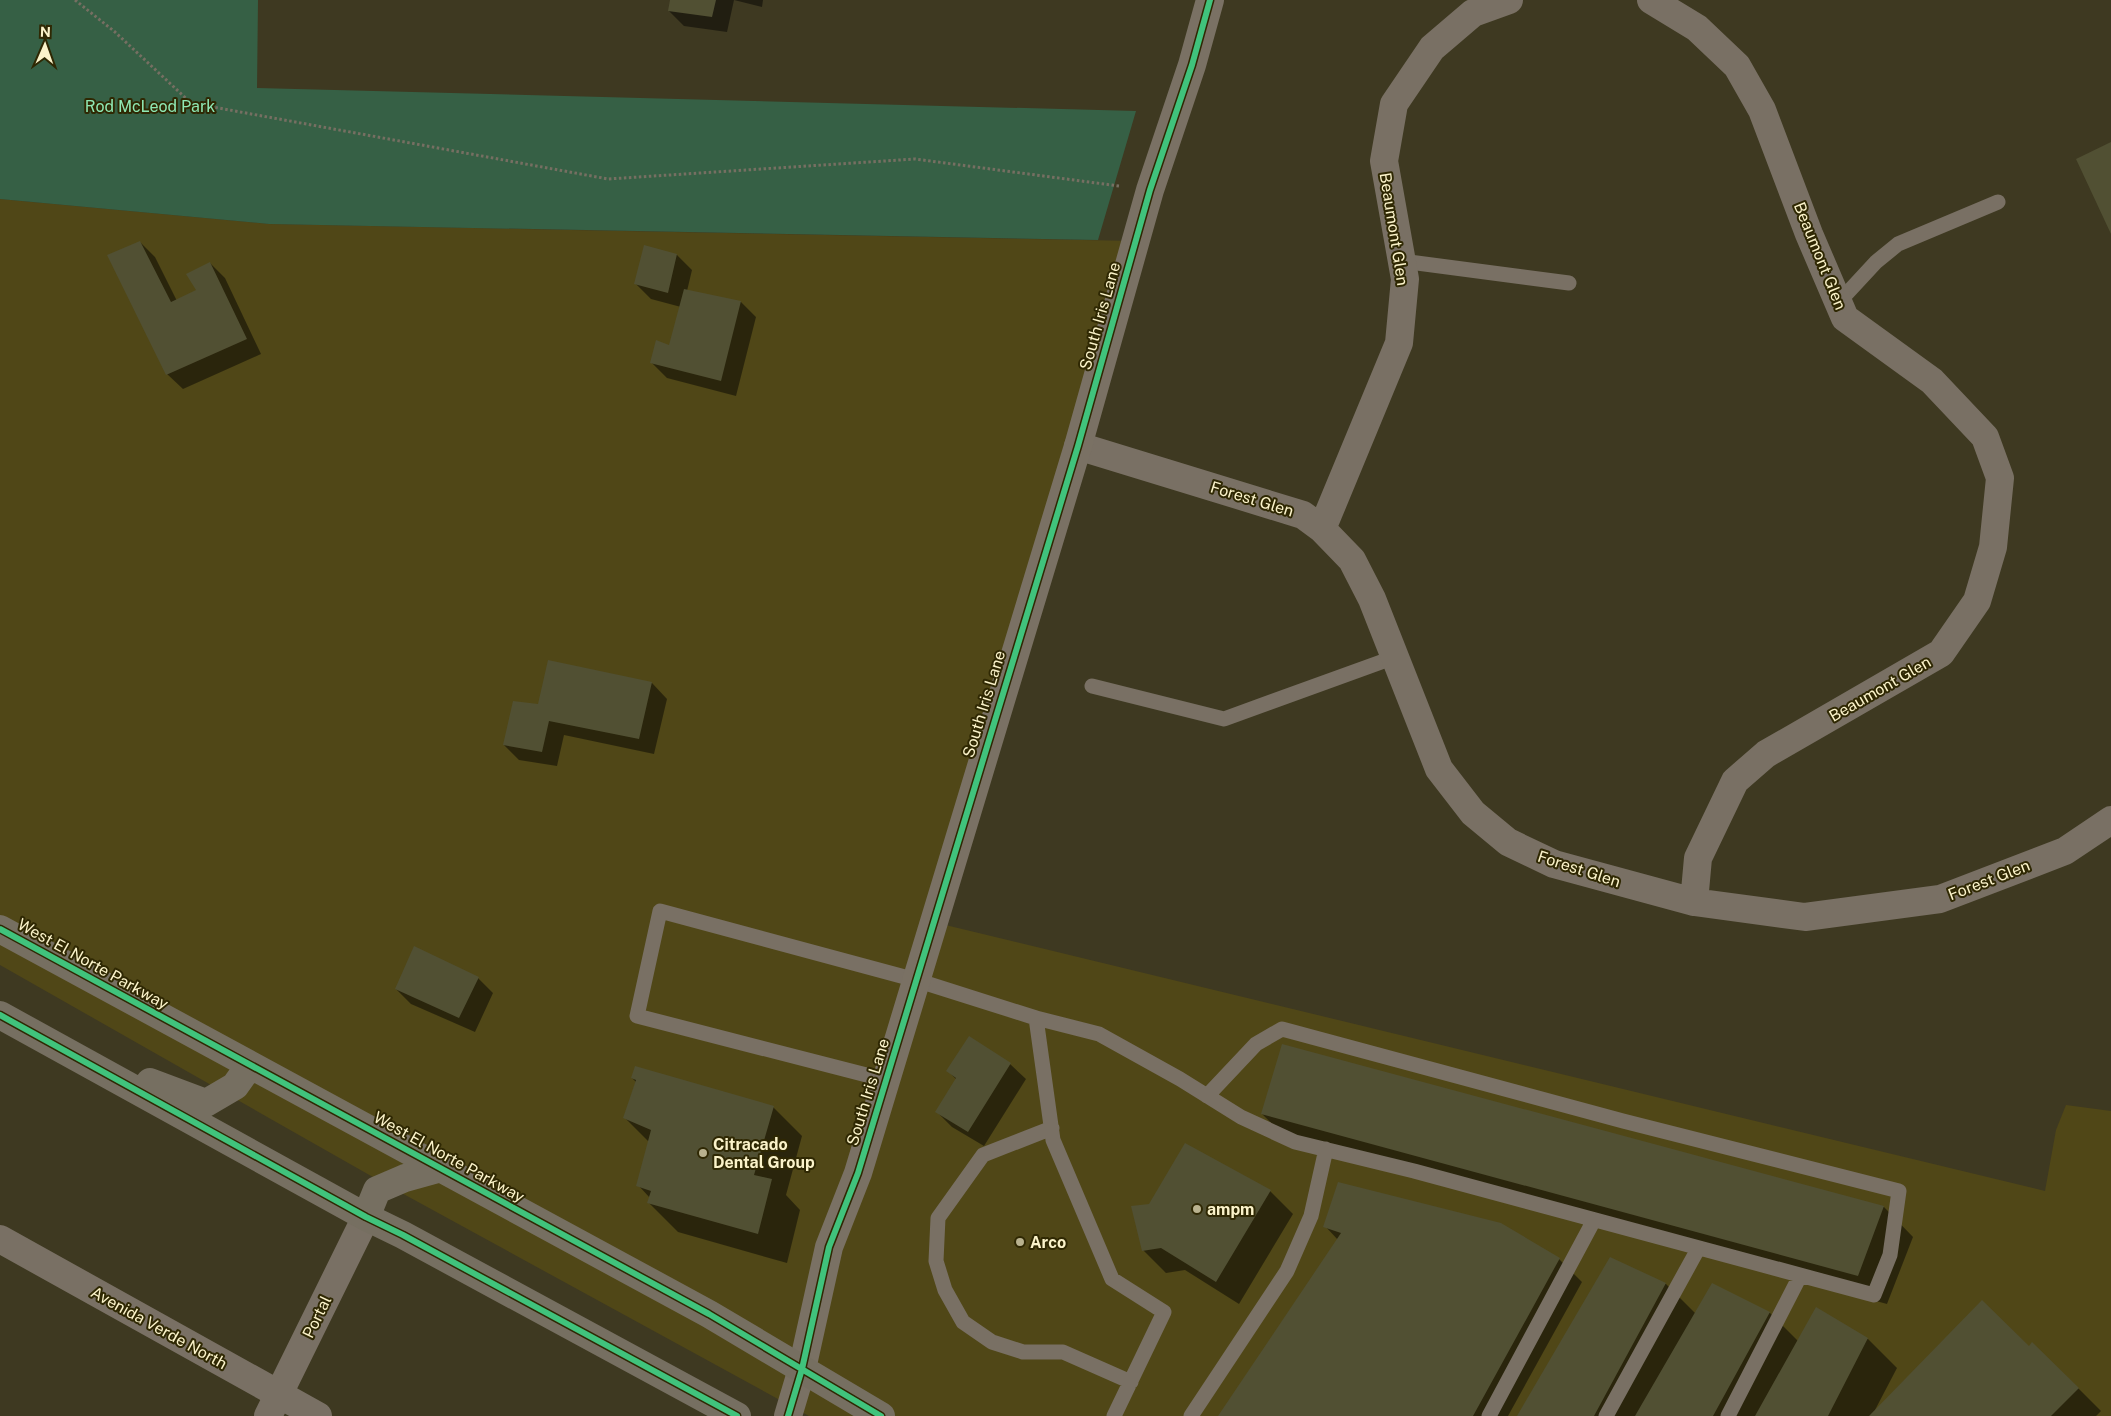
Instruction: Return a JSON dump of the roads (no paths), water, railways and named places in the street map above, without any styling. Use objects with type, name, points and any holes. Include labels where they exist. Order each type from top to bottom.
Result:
[{"type":"main road","name":"West El Norte Parkway","points":[[0,929],[708,1314],[881,1416]]},
{"type":"main road","points":[[0,1015],[366,1217],[403,1235],[737,1416]]},
{"type":"main road","points":[[53,1045],[206,1103],[235,1086],[250,1065]]},
{"type":"main road","points":[[366,1217],[377,1190],[405,1178],[441,1168]]},
{"type":"street","name":"South Iris Lane","points":[[788,1416],[802,1369],[829,1247],[858,1173],[1078,446],[1150,190],[1192,65],[1210,0]]},
{"type":"street","name":"Beaumont Glen","points":[[1322,529],[1399,343],[1405,279],[1384,161],[1394,104],[1432,48],[1473,13],[1509,0]]},
{"type":"street","name":"Beaumont Glen","points":[[1651,0],[1697,28],[1737,66],[1762,110],[1845,318],[1932,380],[1985,437],[2000,478],[1993,547],[1977,601],[1941,653],[1766,754],[1735,781],[1698,858],[1694,902]]},
{"type":"street","name":"Forest Glen","points":[[1078,446],[1304,515],[1322,529],[1352,560],[1372,598],[1439,769],[1473,813],[1508,842],[1554,864],[1694,902],[1805,917],[1940,900],[2065,851],[2111,820]]},
{"type":"street","name":"Portal","points":[[273,1405],[366,1217]]},
{"type":"street","name":"Avenida Verde North","points":[[0,1239],[273,1405],[318,1416]]},
{"type":"lane","points":[[1838,303],[1876,262],[1898,244],[1998,202]]},
{"type":"lane","points":[[1402,261],[1569,284]]},
{"type":"lane","points":[[1092,686],[1224,719],[1395,657]]},
{"type":"lane","points":[[886,1080],[637,1016],[660,911],[916,980],[1036,1018],[1099,1034],[1241,1117],[1295,1142],[1874,1295],[1890,1255],[1899,1192],[1614,1119],[1282,1029],[1256,1044],[1207,1096]]},
{"type":"lane","points":[[1036,1018],[1054,1140],[1112,1279],[1164,1312],[1114,1416]]},
{"type":"lane","points":[[1052,1128],[983,1155],[938,1218],[936,1262],[945,1290],[963,1322],[992,1342],[1023,1352],[1063,1352],[1131,1382]]},
{"type":"lane","points":[[1191,1416],[1287,1271],[1311,1216],[1326,1149]]},
{"type":"lane","points":[[1489,1416],[1594,1220]]},
{"type":"lane","points":[[1606,1416],[1698,1249]]},
{"type":"lane","points":[[1728,1416],[1800,1276]]},
{"type":"place","name":"Citracado Dental Group","points":[[703,1153]]},
{"type":"place","name":"ampm","points":[[1197,1209]]},
{"type":"place","name":"Arco","points":[[1020,1242]]},
{"type":"park label","name":"Rod McLeod Park","points":[[150,106]]}]
